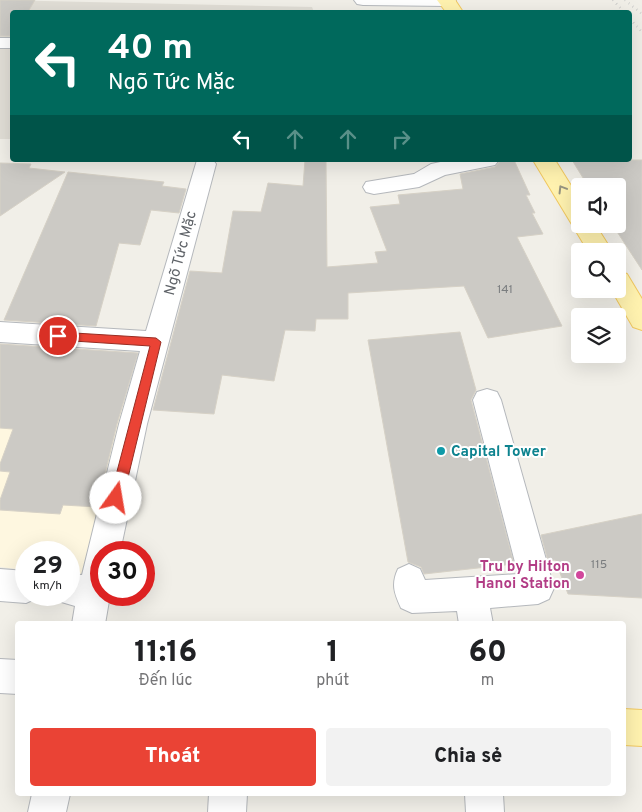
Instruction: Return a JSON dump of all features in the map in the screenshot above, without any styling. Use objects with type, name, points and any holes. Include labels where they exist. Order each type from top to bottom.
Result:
[{"type":"main road","points":[[545,162],[571,203]]},
{"type":"main road","points":[[626,293],[642,320]]},
{"type":"main road","points":[[626,727],[642,728]]},
{"type":"street","points":[[363,0],[447,0]]},
{"type":"street","points":[[374,187],[418,180],[439,169],[477,162]]},
{"type":"street","name":"Ngõ Tức Mặc","points":[[107,541],[134,424],[205,164]]},
{"type":"street","points":[[0,332],[156,342]]},
{"type":"street","points":[[409,580],[412,597],[473,609],[538,588],[487,400]]},
{"type":"street","points":[[88,582],[88,621]]},
{"type":"street","points":[[0,586],[15,587]]},
{"type":"street","points":[[0,676],[15,677]]},
{"type":"street","points":[[47,812],[51,796]]},
{"type":"street","points":[[227,812],[228,796]]},
{"type":"street","points":[[484,796],[485,812]]},
{"type":"shaded area","points":[[0,0],[312,7],[313,10],[10,10],[10,139],[0,139]]},
{"type":"shaded area","points":[[0,392],[131,401],[93,541],[90,541],[90,552],[84,574],[80,574],[80,541],[15,541],[15,569],[0,567]]},
{"type":"building","points":[[0,0],[35,0],[29,10],[10,10],[10,36],[0,36]]},
{"type":"building","points":[[632,160],[642,160],[642,270],[618,233],[626,233],[626,178],[583,178],[573,162],[632,162]]},
{"type":"building","points":[[305,162],[326,162],[327,267],[378,263],[375,252],[387,251],[370,207],[400,204],[398,195],[463,189],[460,174],[495,167],[499,162],[515,162],[530,195],[526,195],[535,213],[532,213],[543,234],[517,237],[562,326],[488,338],[464,286],[348,293],[348,319],[316,319],[315,331],[285,330],[274,381],[222,375],[214,414],[153,410],[190,271],[222,273],[233,211],[261,212],[268,183],[303,186]]},
{"type":"building","points":[[0,163],[31,164],[29,168],[65,172],[0,216]]},
{"type":"building","points":[[68,172],[164,182],[162,186],[186,189],[179,213],[151,210],[140,245],[119,243],[96,326],[4,320]]},
{"type":"building","name":"Capital Tower","points":[[460,332],[476,390],[471,400],[514,564],[424,574],[421,567],[408,562],[368,340]]},
{"type":"building","points":[[0,344],[138,353],[117,424],[97,507],[63,505],[60,514],[0,510],[0,500],[10,472],[0,471],[0,464],[13,429],[0,428]]},
{"type":"building","points":[[642,514],[642,598],[568,594],[555,560],[548,561],[541,535]]},
{"type":"railway","points":[[613,0],[622,10]]},
{"type":"railway","points":[[625,0],[642,14]]},
{"type":"railway","points":[[632,21],[642,32]]},
{"type":"place","name":"Capital Tower","points":[[441,451]]},
{"type":"place","name":"Tru by Hilton Hanoi Station","points":[[580,575]]},
{"type":"route","points":[[58,336],[156,342],[116,498]]}]
